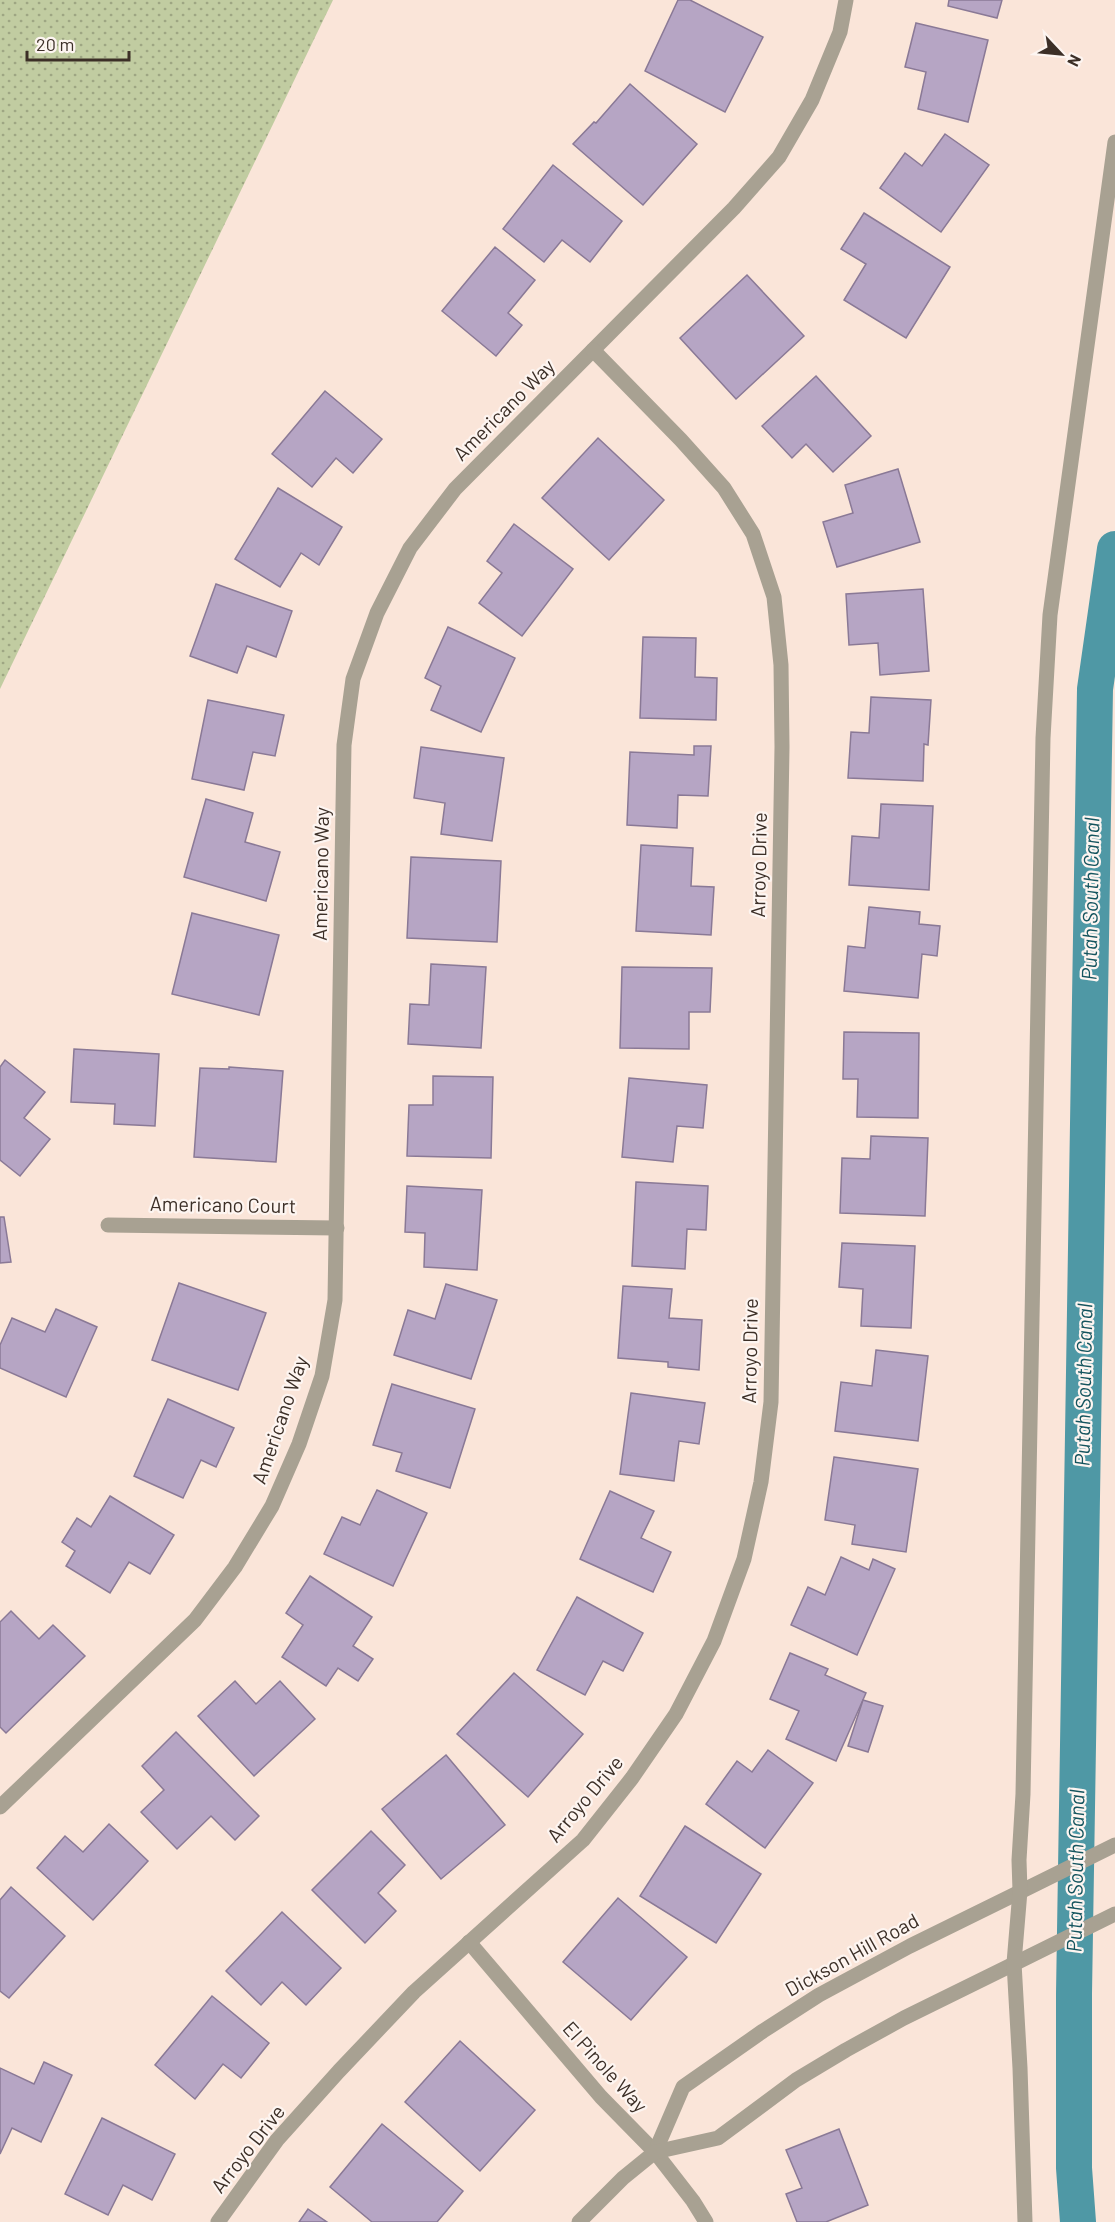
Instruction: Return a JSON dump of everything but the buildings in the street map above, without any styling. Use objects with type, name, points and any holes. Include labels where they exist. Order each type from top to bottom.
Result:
[{"type":"street","name":"Americano Way","points":[[0,1807],[195,1620],[235,1567],[272,1506],[299,1444],[322,1376],[335,1300],[344,745],[353,679],[377,613],[410,548],[455,489],[734,208],[779,157],[812,100],[840,32],[846,0]]},
{"type":"street","points":[[1025,2222],[1014,1963],[1020,1892],[1043,738],[1050,615],[1115,142]]},
{"type":"street","name":"Arroyo Drive","points":[[218,2222],[278,2140],[339,2071],[414,1992],[583,1840],[632,1778],[676,1714],[714,1641],[744,1559],[761,1482],[771,1402],[782,747],[781,665],[774,597],[753,534],[724,488],[681,440],[593,350]]},
{"type":"street","name":"Americano Court","points":[[108,1225],[337,1228]]},
{"type":"street","name":"Dickson Hill Road","points":[[655,2152],[682,2087],[819,1995],[910,1946],[1112,1847]]},
{"type":"street","name":"Dickson Hill Road","points":[[579,2222],[623,2178],[655,2152],[718,2138],[796,2080],[846,2050],[1014,1963],[1111,1916]]},
{"type":"street","name":"El Pinole Way","points":[[469,1942],[601,2097],[655,2152],[693,2201],[706,2222]]},
{"type":"green space","points":[[0,0],[333,0],[0,689]]},
{"type":"waterway","name":"Putah South Canal","points":[[1078,2222],[1074,2168],[1074,1994],[1095,689],[1115,549]]}]
